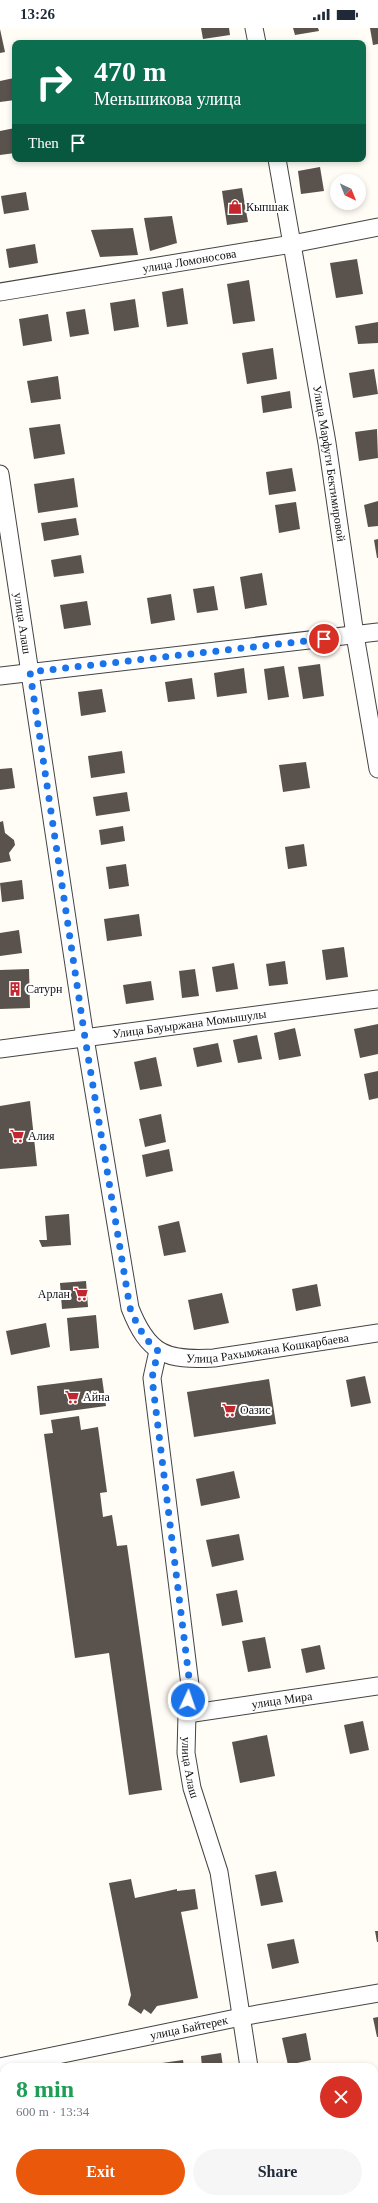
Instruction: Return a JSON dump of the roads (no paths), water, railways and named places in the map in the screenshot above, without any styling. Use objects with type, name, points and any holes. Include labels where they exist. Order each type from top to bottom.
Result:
[{"type":"street","points":[[254,28],[256,40]]},
{"type":"street","name":"Улица Марфуги Бектимировой","points":[[278,162],[327,443],[355,635],[378,769]]},
{"type":"street","name":"улица Ломоносова","points":[[0,292],[292,244],[378,227]]},
{"type":"street","name":"улица Алаш","points":[[0,474],[85,1038],[130,1308],[144,1336],[158,1351],[152,1378],[190,1686],[187,1714],[186,1753],[192,1788],[219,1872],[248,2063]]},
{"type":"street","points":[[0,676],[378,632]]},
{"type":"street","name":"Улица Бауыржана Момышулы","points":[[0,1049],[378,999]]},
{"type":"street","name":"Улица Рахымжана Кошкарбаева","points":[[158,1351],[169,1357],[190,1360],[214,1358],[378,1333]]},
{"type":"street","points":[[190,1686],[202,1702],[214,1710]]},
{"type":"street","name":"улица Мира","points":[[187,1714],[378,1686]]},
{"type":"street","name":"улица Байтерек","points":[[19,2063],[241,2017],[378,1993]]},
{"type":"place","name":"Кыпшак","points":[[235,207]]},
{"type":"place","name":"Сатурн","points":[[15,989]]},
{"type":"place","name":"Алия","points":[[17,1136]]},
{"type":"place","name":"Арлан","points":[[81,1294]]},
{"type":"place","name":"Айна","points":[[72,1397]]},
{"type":"place","name":"Оазис","points":[[229,1410]]}]
